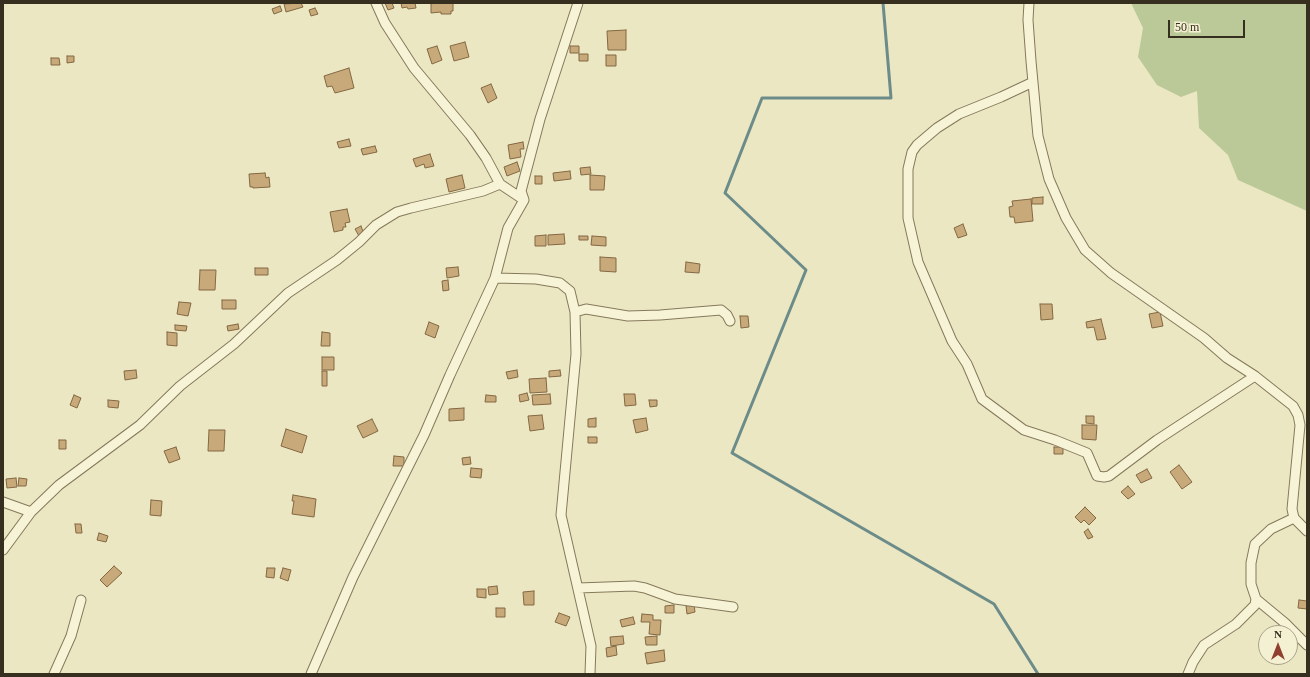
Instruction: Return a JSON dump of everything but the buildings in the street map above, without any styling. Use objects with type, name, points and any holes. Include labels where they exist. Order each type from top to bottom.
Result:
[{"type":"street","points":[[376,3],[385,24],[414,68],[470,136],[486,158],[500,184],[524,200]]},
{"type":"street","points":[[524,200],[521,192],[540,119],[578,3]]},
{"type":"street","points":[[1028,3],[1028,20],[1038,136],[1049,179],[1066,218],[1085,250],[1111,273],[1198,333],[1227,358],[1255,376],[1293,406],[1298,415],[1300,425],[1292,509],[1294,518],[1307,530]]},
{"type":"street","points":[[1033,82],[959,114],[937,128],[917,145],[912,152],[908,169],[908,218],[918,262],[952,340],[967,364],[982,399],[1024,430],[1055,440],[1087,453],[1097,476],[1104,477],[1110,476],[1157,440],[1255,376]]},
{"type":"street","points":[[3,550],[31,512],[59,485],[140,425],[180,386],[234,344],[288,293],[337,260],[359,242],[376,225],[397,212],[482,191],[500,184]]},
{"type":"street","points":[[310,674],[353,577],[424,435],[495,278],[508,228],[524,200]]},
{"type":"street","points":[[495,278],[536,279],[560,283],[570,291],[575,312],[576,354],[561,516],[591,646],[590,674]]},
{"type":"street","points":[[575,312],[586,309],[628,316],[721,310],[727,315],[730,321]]},
{"type":"street","points":[[3,502],[31,512]]},
{"type":"street","points":[[1188,674],[1193,662],[1204,645],[1236,624],[1251,611],[1255,605],[1256,599],[1251,584],[1251,563],[1254,544],[1271,529],[1294,518]]},
{"type":"street","points":[[578,588],[634,586],[645,588],[675,600],[733,607]]},
{"type":"street","points":[[1256,599],[1285,623],[1307,645]]},
{"type":"street","points":[[54,674],[71,636],[81,600]]},
{"type":"green space","points":[[1131,3],[1307,3],[1307,211],[1238,180],[1228,155],[1199,128],[1197,91],[1181,97],[1157,85],[1138,57],[1143,28]]},
{"type":"waterway","points":[[883,3],[891,98],[762,98],[725,193],[806,270],[732,453],[994,604],[1038,674]]}]
